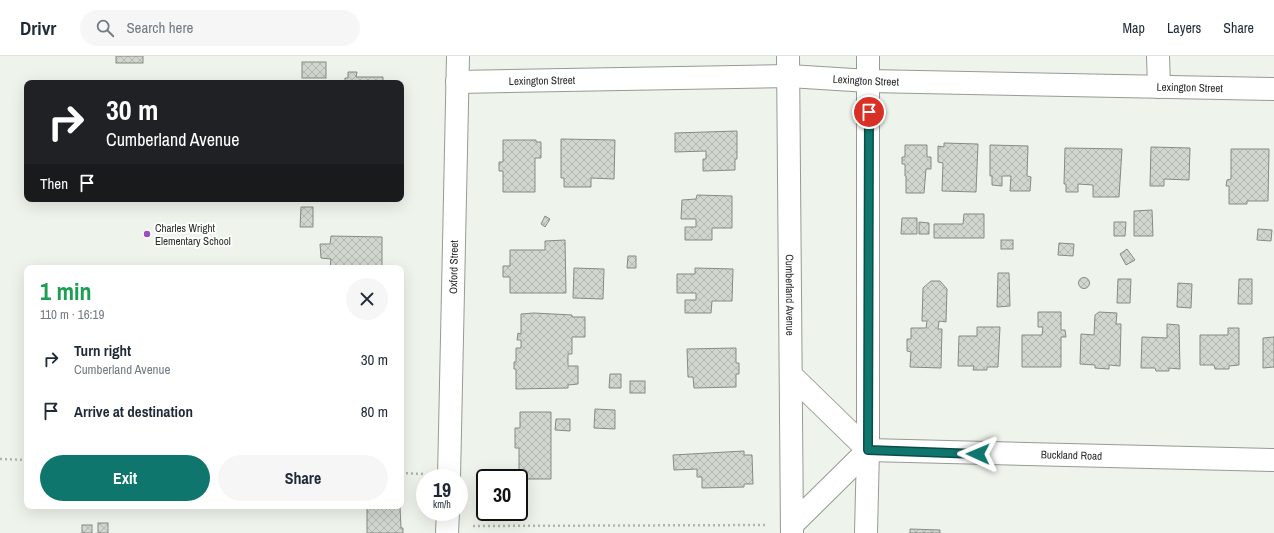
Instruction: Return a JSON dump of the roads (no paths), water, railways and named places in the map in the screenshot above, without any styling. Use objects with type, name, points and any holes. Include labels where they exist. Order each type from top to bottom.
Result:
[{"type":"street","name":"Oxford Street","points":[[449,469],[458,56]]},
{"type":"street","points":[[866,533],[868,450],[868,56]]},
{"type":"street","points":[[1158,56],[1158,87]]},
{"type":"street","name":"Lexington Street","points":[[457,82],[789,66],[869,81],[1274,89]]},
{"type":"street","name":"Cumberland Avenue","points":[[786,528],[791,375],[789,66]]},
{"type":"street","points":[[791,375],[868,450]]},
{"type":"street","points":[[786,528],[868,450]]},
{"type":"street","name":"Buckland Road","points":[[868,450],[1274,460]]},
{"type":"street","points":[[447,533],[448,521]]},
{"type":"place","name":"Charles Wright Elementary School","points":[[147,234]]}]
